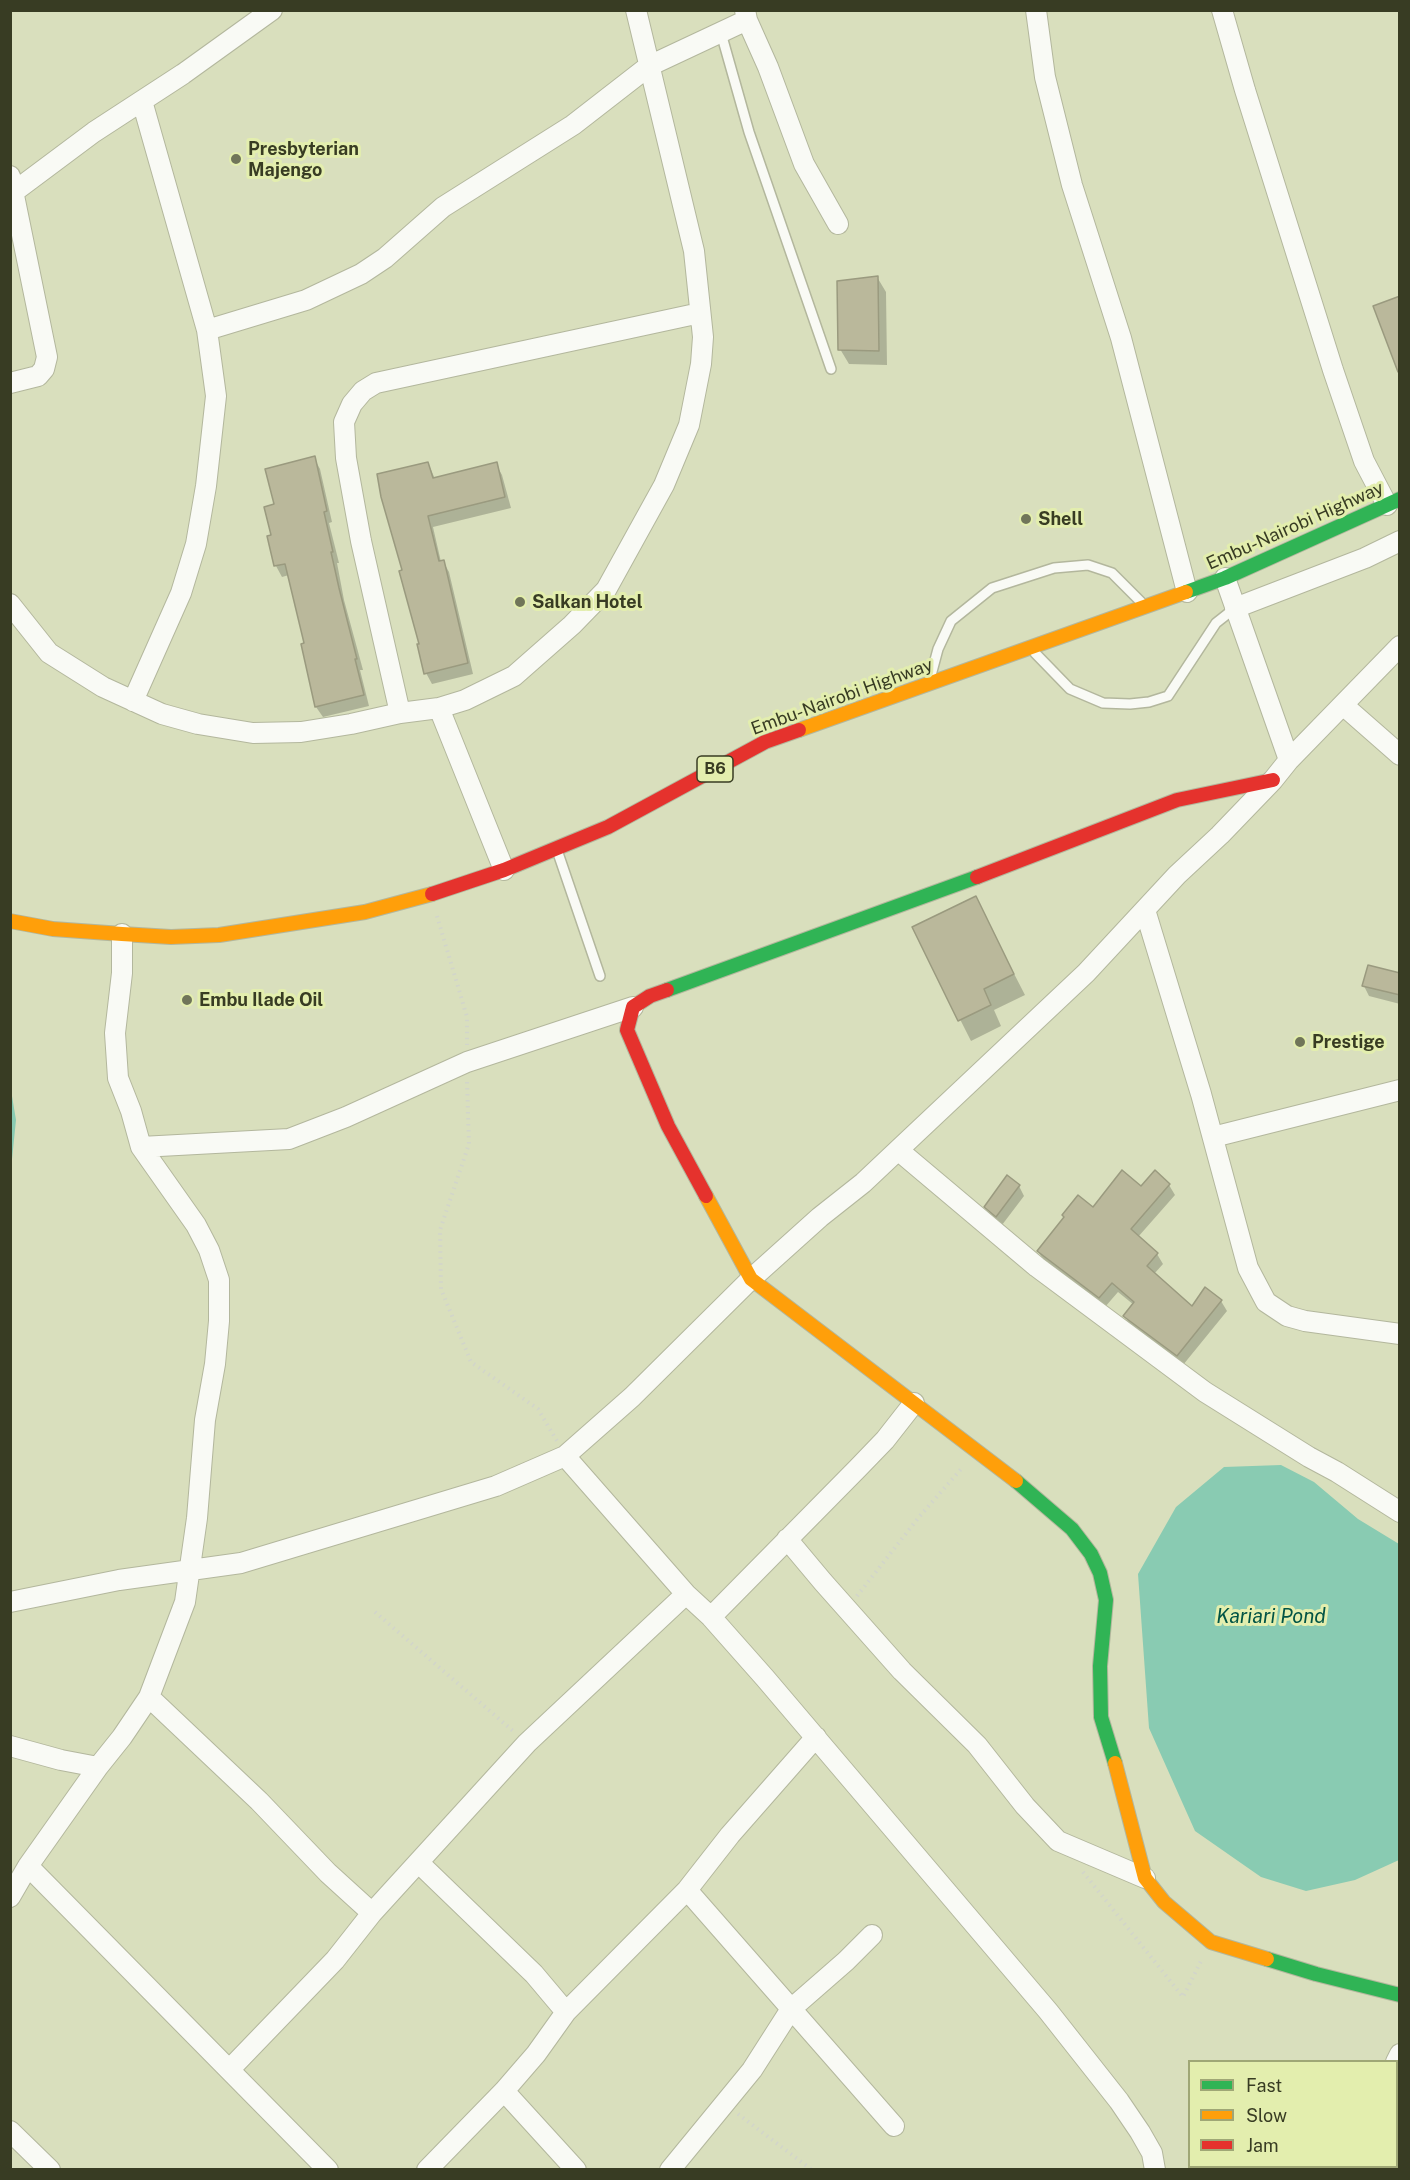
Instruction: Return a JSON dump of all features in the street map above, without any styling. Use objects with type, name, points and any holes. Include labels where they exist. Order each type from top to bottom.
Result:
[{"type":"street","points":[[10,383],[38,376],[44,369],[47,357],[13,183],[142,101],[272,10]]},
{"type":"street","points":[[10,604],[49,653],[103,687],[162,714],[189,722],[253,733],[301,732],[439,708],[465,700],[514,676],[572,625],[606,590],[664,485],[689,425],[701,364],[703,337],[694,251],[636,10]]},
{"type":"street","points":[[1036,10],[1045,77],[1072,184],[1110,300],[1187,592]]},
{"type":"street","points":[[1222,10],[1333,369],[1364,461],[1393,502]]},
{"type":"street","points":[[207,330],[306,300],[361,274],[385,258],[443,207],[573,125],[649,66],[721,33],[746,15],[804,164],[838,224]]},
{"type":"street","points":[[133,701],[181,593],[196,544],[206,486],[216,396],[207,330],[142,101]]},
{"type":"street","points":[[400,713],[346,458],[344,422],[352,404],[376,383],[700,313]]},
{"type":"street","name":"Embu-Nairobi Highway","points":[[10,921],[53,929],[122,934],[171,937],[219,935],[365,912],[430,895],[504,870],[608,827],[765,742],[1225,579],[1393,502]]},
{"type":"street","points":[[1235,608],[1365,558],[1400,541]]},
{"type":"street","points":[[1225,579],[1289,760]]},
{"type":"street","points":[[10,1602],[119,1580],[241,1563],[496,1486],[565,1456],[632,1397],[751,1279],[820,1217],[863,1183],[1086,973],[1177,875],[1220,836],[1289,760],[1400,646]]},
{"type":"street","points":[[1343,705],[1400,755]]},
{"type":"street","points":[[439,708],[504,870]]},
{"type":"street","points":[[141,1147],[289,1139],[346,1117],[467,1062],[633,1007],[650,996],[916,901],[1177,800],[1273,780]]},
{"type":"street","points":[[1145,910],[1213,1137],[1248,1268],[1266,1302],[1287,1316],[1305,1321],[1400,1334]]},
{"type":"street","points":[[10,1898],[28,1866],[149,1697],[185,1602],[197,1518],[205,1420],[215,1364],[219,1321],[219,1280],[209,1250],[196,1225],[141,1147],[131,1111],[118,1078],[115,1033],[122,973],[122,934]]},
{"type":"street","points":[[633,1007],[627,1030],[638,1057],[668,1126],[751,1279],[1037,1497],[1072,1529],[1091,1554],[1100,1573],[1106,1600],[1100,1666],[1101,1717],[1126,1800],[1144,1878],[1164,1902],[1211,1942],[1327,1977],[1400,1995]]},
{"type":"street","points":[[1213,1137],[1400,1090]]},
{"type":"street","points":[[898,1150],[1037,1268],[1205,1392],[1400,1512]]},
{"type":"street","points":[[711,1617],[885,1440],[914,1403]]},
{"type":"street","points":[[565,1456],[816,1737],[1048,2011],[1119,2101],[1140,2132],[1152,2153],[1155,2169]]},
{"type":"street","points":[[788,1539],[902,1671],[977,1745],[1025,1806],[1058,1841],[1144,1878]]},
{"type":"street","points":[[230,2069],[334,1960],[372,1913],[527,1743],[686,1594]]},
{"type":"street","points":[[149,1697],[372,1913]]},
{"type":"street","points":[[427,2169],[504,2091],[536,2054],[566,2012],[687,1890],[730,1835],[816,1737]]},
{"type":"street","points":[[10,1746],[98,1767]]},
{"type":"street","points":[[419,1863],[534,1974],[566,2012]]},
{"type":"street","points":[[28,1866],[328,2169]]},
{"type":"street","points":[[687,1890],[894,2126]]},
{"type":"street","points":[[670,2169],[752,2070],[791,2009],[872,1935]]},
{"type":"street","points":[[504,2091],[576,2169]]},
{"type":"street","points":[[10,2131],[50,2169]]},
{"type":"lane","points":[[721,33],[749,132],[831,369]]},
{"type":"lane","points":[[929,685],[938,649],[951,621],[992,588],[1054,568],[1088,565],[1112,573],[1146,607]]},
{"type":"lane","points":[[1031,649],[1070,688],[1078,692],[1103,703],[1130,705],[1149,702],[1168,696],[1216,623],[1235,608]]},
{"type":"lane","points":[[556,849],[600,976]]},
{"type":"path","points":[[430,895],[467,1017],[469,1144],[440,1230],[441,1289],[471,1362],[538,1409],[565,1456]]},
{"type":"path","points":[[847,1609],[919,1517],[977,1451]]},
{"type":"path","points":[[375,1612],[527,1743]]},
{"type":"path","points":[[1080,1868],[1183,1997],[1211,1942]]},
{"type":"path","points":[[726,2104],[812,2169]]},
{"type":"water","points":[[11,1090],[16,1120],[11,1169]]},
{"type":"water","name":"Kariari Pond","points":[[1281,1465],[1314,1482],[1358,1519],[1399,1544],[1399,1860],[1355,1880],[1306,1891],[1261,1877],[1195,1831],[1149,1728],[1138,1574],[1176,1507],[1224,1467]]},
{"type":"building","points":[[878,276],[879,351],[838,350],[837,281]]},
{"type":"building","points":[[1400,296],[1400,372],[1398,372],[1373,306]]},
{"type":"building","points":[[315,456],[327,511],[324,512],[333,552],[331,552],[364,695],[315,707],[301,644],[304,643],[285,564],[274,566],[267,536],[271,535],[264,507],[274,504],[265,469]]},
{"type":"building","points":[[428,462],[433,478],[497,462],[505,497],[428,516],[439,561],[444,560],[468,663],[424,674],[417,644],[419,644],[399,571],[402,570],[381,497],[377,474]]},
{"type":"building","points":[[976,896],[1014,974],[984,989],[991,1005],[958,1021],[912,927]]},
{"type":"building","points":[[1368,965],[1400,973],[1400,995],[1362,986]]},
{"type":"building","points":[[1122,1170],[1141,1186],[1155,1170],[1170,1184],[1131,1229],[1158,1253],[1147,1266],[1192,1306],[1205,1287],[1222,1300],[1177,1356],[1123,1316],[1134,1302],[1112,1283],[1099,1298],[1037,1251],[1078,1195],[1093,1207]]},
{"type":"building","points":[[1007,1175],[1020,1185],[996,1217],[984,1207]]},
{"type":"traffic: fast","points":[[1186,592],[1225,578],[1400,499]]},
{"type":"traffic: fast","points":[[667,990],[977,877]]},
{"type":"traffic: fast","points":[[1016,1481],[1072,1529],[1091,1554],[1100,1573],[1106,1600],[1100,1666],[1101,1717],[1115,1763]]},
{"type":"traffic: fast","points":[[1267,1959],[1400,1995]]},
{"type":"traffic: slow","points":[[799,730],[1186,592]]},
{"type":"traffic: slow","points":[[10,921],[53,929],[122,934],[171,937],[219,935],[365,912],[432,894]]},
{"type":"traffic: slow","points":[[706,1196],[751,1279],[1016,1481]]},
{"type":"traffic: slow","points":[[1115,1763],[1145,1878],[1164,1902],[1211,1942],[1267,1959]]},
{"type":"traffic: jam","points":[[432,894],[504,870],[608,827],[765,742],[799,730]]},
{"type":"traffic: jam","points":[[977,877],[1177,800],[1273,780]]},
{"type":"traffic: jam","points":[[667,990],[650,996],[633,1007],[627,1030],[668,1126],[706,1196]]},
{"type":"place","name":"Presbyterian Majengo","points":[[236,159]]},
{"type":"place","name":"Shell","points":[[1026,519]]},
{"type":"place","name":"Salkan Hotel","points":[[520,602]]},
{"type":"place","name":"Embu Ilade Oil","points":[[187,1000]]},
{"type":"place","name":"Prestige","points":[[1300,1042]]}]
